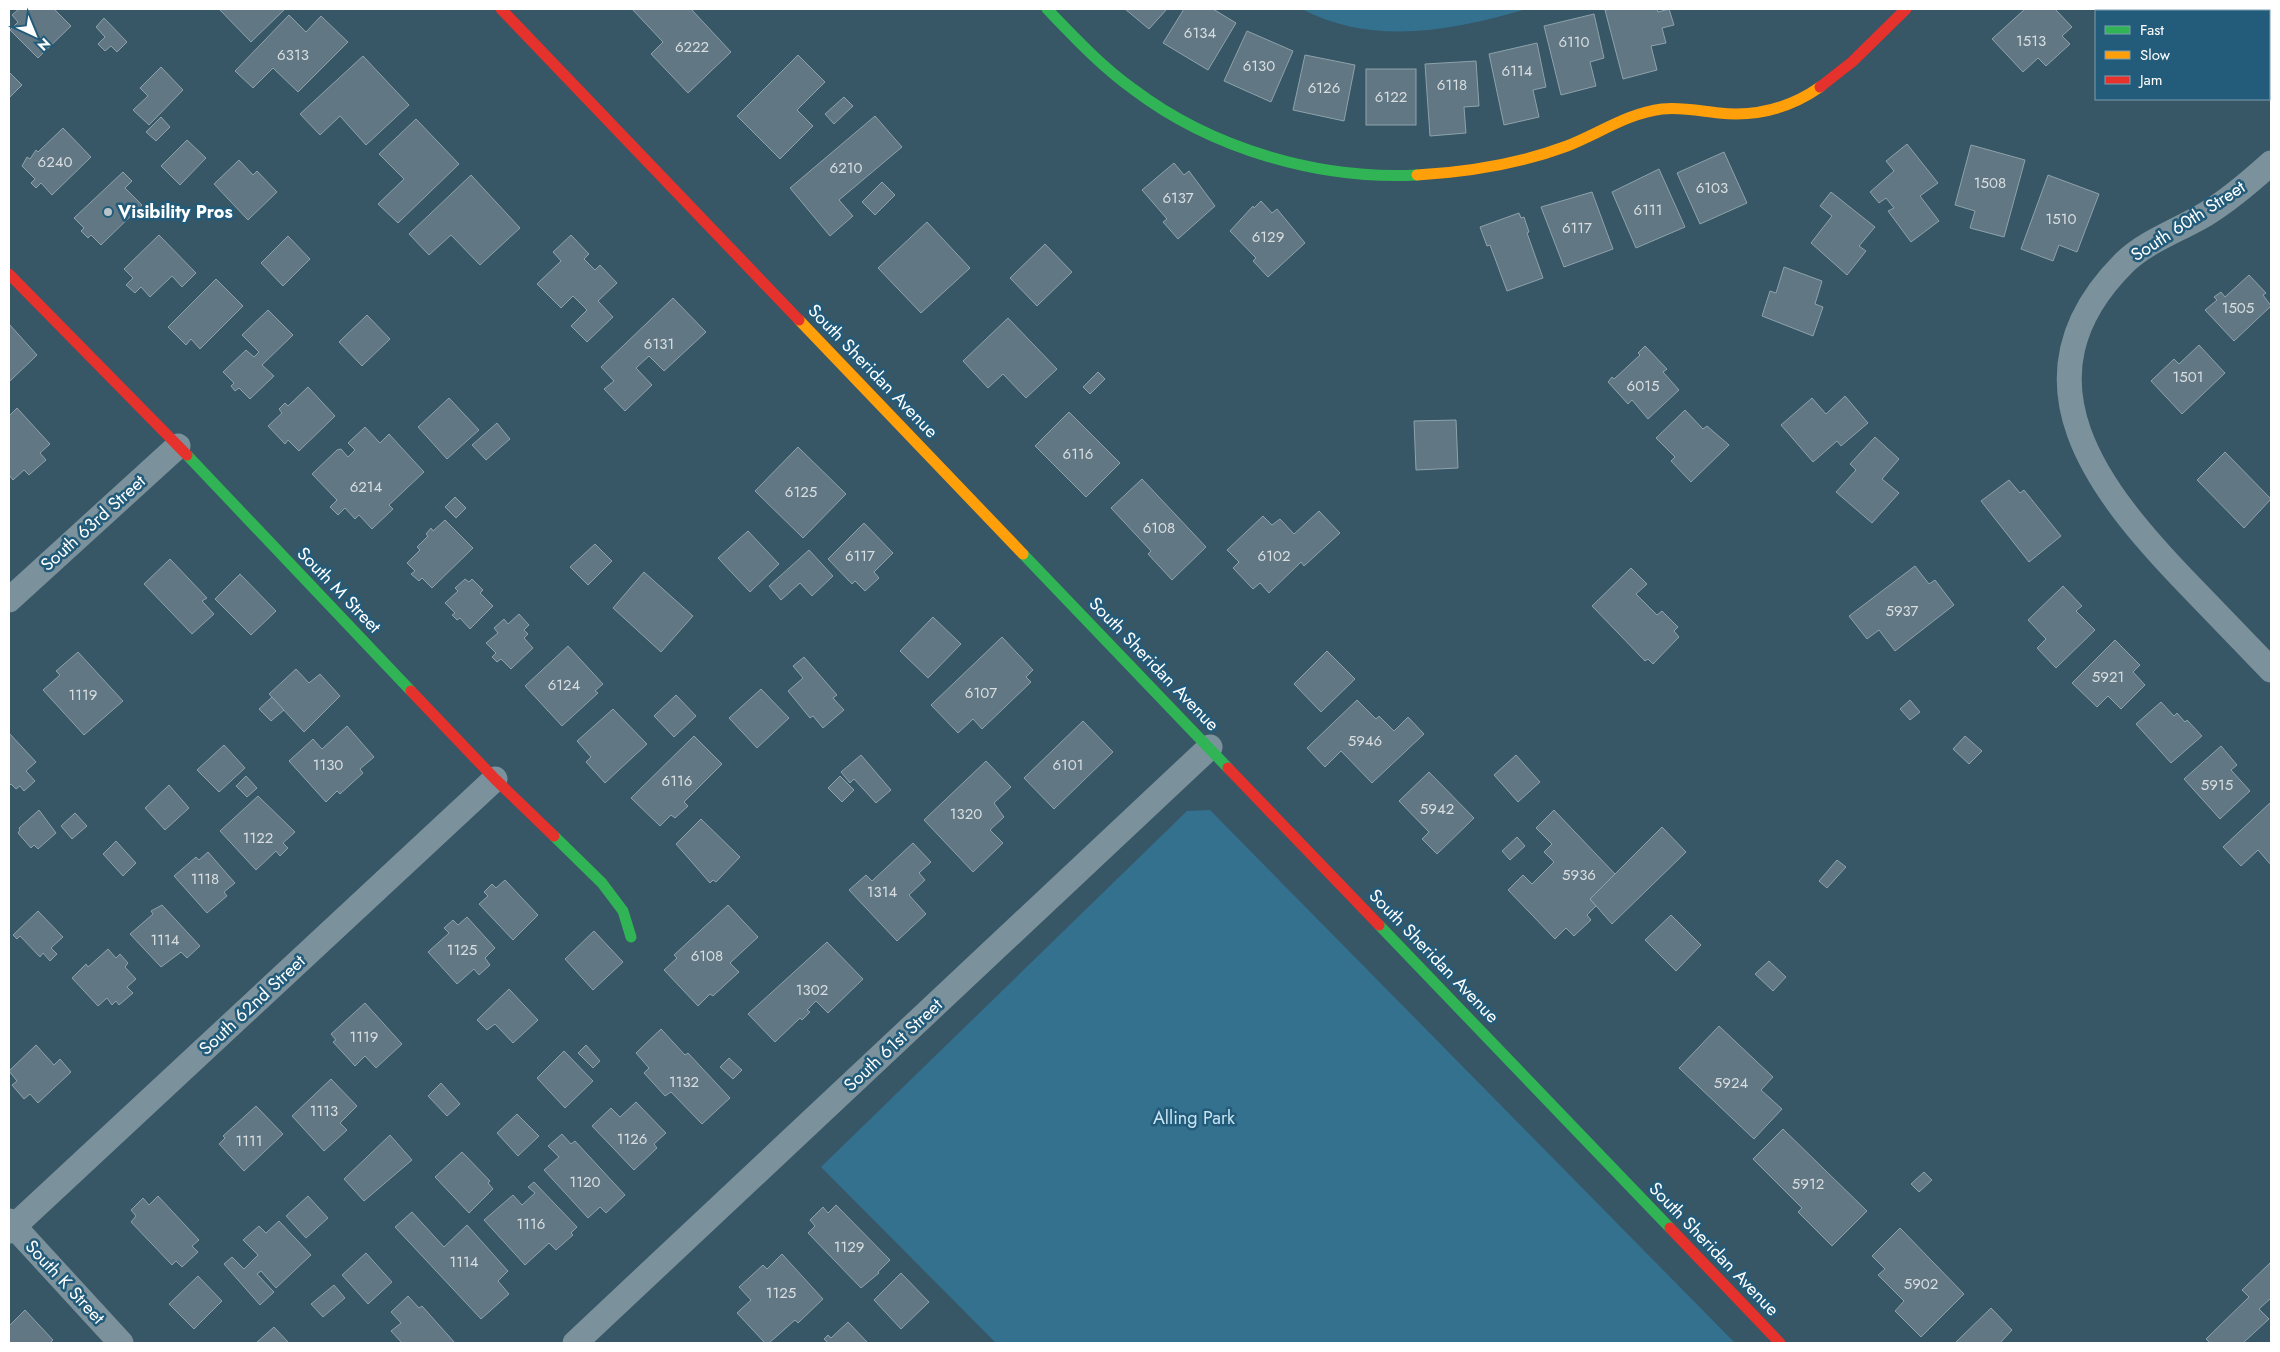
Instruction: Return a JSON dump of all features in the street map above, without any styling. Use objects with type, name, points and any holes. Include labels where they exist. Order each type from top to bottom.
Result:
[{"type":"street","name":"South Sheridan Avenue","points":[[501,9],[1780,1343]]},
{"type":"street","points":[[1047,9],[1098,61],[1135,90],[1179,119],[1215,137],[1257,153],[1283,160],[1338,172],[1391,176],[1452,173],[1497,166],[1538,156],[1578,141],[1627,118],[1660,108],[1686,107],[1739,114],[1764,113],[1793,104],[1816,91],[1849,63],[1906,9]]},
{"type":"street","name":"South 60th Street","points":[[2271,163],[2208,212],[2151,243],[2127,260],[2108,281],[2088,309],[2069,361],[2068,378],[2073,416],[2091,459],[2112,495],[2151,545],[2271,670]]},
{"type":"street","name":"South M Street","points":[[9,274],[178,446],[496,779],[608,890],[623,911],[631,937]]},
{"type":"street","name":"South 63rd Street","points":[[9,600],[178,446]]},
{"type":"street","name":"South 61st Street","points":[[575,1343],[1210,748]]},
{"type":"street","name":"South 62nd Street","points":[[10,1226],[496,779]]},
{"type":"street","name":"South K Street","points":[[10,1226],[121,1343]]},
{"type":"green space","points":[[1302,9],[1527,9],[1499,17],[1443,28],[1386,31],[1357,28],[1329,21]]},
{"type":"green space","name":"Alling Park","points":[[1210,810],[1735,1343],[996,1343],[821,1167],[1187,811]]},
{"type":"building","points":[[19,9],[54,9],[71,26],[38,58],[10,30],[18,22],[12,15]]},
{"type":"building","points":[[219,9],[285,9],[251,42]]},
{"type":"building","points":[[632,9],[691,9],[731,52],[688,93],[651,54],[663,42]]},
{"type":"building","points":[[1125,9],[1167,9],[1149,29]]},
{"type":"building","points":[[1184,9],[1213,9],[1236,23],[1208,70],[1163,43]]},
{"type":"building","points":[[1657,9],[1658,12],[1669,9],[1674,25],[1662,28],[1666,43],[1651,46],[1657,70],[1623,79],[1605,10]]},
{"type":"building","points":[[2025,9],[2055,9],[2072,27],[2062,36],[2070,44],[2046,66],[2038,58],[2023,72],[1992,39]]},
{"type":"building","points":[[1594,14],[1604,58],[1590,62],[1596,86],[1561,95],[1544,26]]},
{"type":"building","points":[[289,15],[306,32],[321,16],[348,42],[298,92],[273,68],[253,88],[235,71]]},
{"type":"building","points":[[104,18],[127,42],[117,52],[111,46],[105,51],[98,44],[105,37],[96,27]]},
{"type":"building","points":[[2270,25],[2271,26],[2271,88],[2270,86]]},
{"type":"building","points":[[1247,31],[1293,51],[1271,102],[1224,81]]},
{"type":"building","points":[[1537,43],[1546,87],[1533,90],[1539,117],[1504,125],[1489,54]]},
{"type":"building","points":[[798,55],[825,82],[797,110],[813,126],[780,159],[737,116]]},
{"type":"building","points":[[1305,55],[1355,65],[1344,121],[1293,110]]},
{"type":"building","points":[[363,56],[409,105],[366,145],[340,116],[320,135],[300,114]]},
{"type":"building","points":[[1476,61],[1479,106],[1464,107],[1466,133],[1430,136],[1425,64]]},
{"type":"building","points":[[161,67],[183,90],[149,125],[133,110],[148,96],[140,88]]},
{"type":"building","points":[[1366,69],[1416,69],[1416,125],[1366,125]]},
{"type":"building","points":[[9,72],[22,85],[9,98]]},
{"type":"building","points":[[844,97],[853,106],[834,124],[825,114]]},
{"type":"building","points":[[875,116],[902,147],[839,200],[853,216],[830,236],[790,188]]},
{"type":"building","points":[[161,117],[170,127],[156,141],[146,132]]},
{"type":"building","points":[[416,119],[459,164],[398,223],[378,204],[404,179],[379,154]]},
{"type":"building","points":[[63,128],[91,157],[52,195],[41,183],[36,188],[31,183],[35,179],[22,166],[27,157],[30,159],[36,150],[38,152]]},
{"type":"building","points":[[187,140],[206,158],[180,185],[161,166]]},
{"type":"building","points":[[1907,144],[1938,183],[1920,196],[1939,221],[1911,242],[1888,211],[1894,208],[1886,198],[1879,203],[1870,192],[1894,171],[1886,161]]},
{"type":"building","points":[[1971,145],[2025,160],[2004,237],[1970,228],[1975,211],[1955,205]]},
{"type":"building","points":[[1724,152],[1747,203],[1700,224],[1677,173]]},
{"type":"building","points":[[239,160],[253,175],[257,171],[277,192],[248,220],[214,184]]},
{"type":"building","points":[[1174,163],[1184,175],[1189,171],[1215,206],[1178,239],[1163,222],[1167,219],[1142,190]]},
{"type":"building","points":[[1659,169],[1685,227],[1636,248],[1612,192]]},
{"type":"building","name":"Visibility Pros","points":[[123,172],[132,181],[125,188],[142,205],[101,245],[91,235],[88,238],[81,231],[84,228],[74,218]]},
{"type":"building","points":[[471,175],[520,228],[480,265],[451,235],[429,255],[409,234]]},
{"type":"building","points":[[2048,175],[2099,194],[2077,252],[2059,245],[2053,261],[2021,249]]},
{"type":"building","points":[[882,182],[895,195],[875,215],[862,202]]},
{"type":"building","points":[[1592,192],[1613,249],[1564,267],[1541,207]]},
{"type":"building","points":[[1831,192],[1875,227],[1859,246],[1866,251],[1847,275],[1811,243],[1832,216],[1820,206]]},
{"type":"building","points":[[1261,201],[1272,213],[1277,209],[1305,243],[1268,277],[1253,261],[1256,258],[1230,231],[1253,206],[1254,208]]},
{"type":"building","points":[[1519,213],[1521,218],[1524,217],[1529,232],[1527,233],[1543,278],[1507,291],[1490,245],[1487,246],[1480,227]]},
{"type":"building","points":[[927,222],[970,268],[921,313],[878,268]]},
{"type":"building","points":[[159,235],[196,273],[182,287],[172,276],[150,297],[141,287],[135,293],[126,285],[133,278],[124,269]]},
{"type":"building","points":[[571,235],[589,254],[584,259],[595,270],[600,265],[617,283],[598,301],[613,317],[587,342],[571,326],[587,310],[573,296],[561,308],[537,284],[561,261],[553,252]]},
{"type":"building","points":[[288,236],[310,259],[283,286],[261,263]]},
{"type":"building","points":[[1045,244],[1072,272],[1037,306],[1010,278]]},
{"type":"building","points":[[1784,267],[1822,281],[1815,304],[1823,307],[1813,336],[1762,316],[1770,291],[1776,293]]},
{"type":"building","points":[[2249,275],[2266,293],[2263,295],[2271,306],[2234,341],[2205,310],[2217,300],[2214,297],[2221,292],[2225,297]]},
{"type":"building","points":[[216,279],[243,306],[200,349],[191,339],[186,345],[168,327]]},
{"type":"building","points":[[673,298],[706,332],[664,371],[649,356],[636,368],[652,385],[625,411],[604,389],[614,381],[601,367]]},
{"type":"building","points":[[268,310],[293,335],[262,365],[274,376],[250,399],[239,388],[235,391],[231,386],[234,383],[223,372],[246,350],[254,357],[259,352],[242,335]]},
{"type":"building","points":[[367,315],[390,339],[362,366],[339,342]]},
{"type":"building","points":[[1008,318],[1057,369],[1026,398],[1003,374],[988,388],[963,361]]},
{"type":"building","points":[[9,324],[37,355],[9,382]]},
{"type":"building","points":[[2199,345],[2225,373],[2182,414],[2151,381],[2174,359],[2179,364]]},
{"type":"building","points":[[1645,346],[1667,369],[1663,372],[1679,390],[1648,419],[1632,400],[1628,404],[1608,382],[1612,377],[1614,379],[1640,355],[1638,353]]},
{"type":"building","points":[[1098,372],[1105,379],[1090,394],[1083,387]]},
{"type":"building","points":[[308,387],[335,416],[299,451],[288,440],[285,444],[268,426],[282,413],[279,409],[285,403],[288,406]]},
{"type":"building","points":[[1845,396],[1868,423],[1841,446],[1837,441],[1813,462],[1781,425],[1812,398],[1826,414]]},
{"type":"building","points":[[449,398],[479,430],[447,459],[418,427]]},
{"type":"building","points":[[17,408],[50,444],[40,453],[46,460],[29,475],[24,470],[13,480],[9,475],[9,413],[10,415]]},
{"type":"building","points":[[1685,410],[1703,429],[1707,426],[1729,445],[1691,482],[1671,461],[1675,457],[1656,438]]},
{"type":"building","points":[[1069,412],[1120,463],[1086,497],[1035,446]]},
{"type":"building","points":[[1456,420],[1458,468],[1416,470],[1414,421]]},
{"type":"building","points":[[497,423],[510,439],[486,460],[472,445]]},
{"type":"building","points":[[365,427],[380,443],[389,434],[424,472],[389,505],[393,509],[372,529],[359,515],[355,519],[345,508],[338,515],[330,507],[337,500],[312,474],[337,450],[341,449],[348,457],[355,450],[348,443]]},
{"type":"building","points":[[1875,437],[1899,459],[1882,479],[1899,493],[1872,523],[1836,492],[1856,470],[1850,464]]},
{"type":"building","points":[[798,447],[846,494],[803,538],[755,491]]},
{"type":"building","points":[[2225,452],[2271,499],[2244,528],[2197,480]]},
{"type":"building","points":[[1142,479],[1206,547],[1172,580],[1148,554],[1151,551],[1111,508]]},
{"type":"building","points":[[2009,480],[2020,493],[2024,490],[2061,536],[2029,562],[1981,501]]},
{"type":"building","points":[[455,497],[466,508],[456,518],[445,507]]},
{"type":"building","points":[[1319,511],[1340,533],[1304,566],[1301,562],[1269,593],[1260,583],[1253,589],[1233,568],[1239,562],[1227,550],[1263,516],[1272,525],[1280,519],[1294,534]]},
{"type":"building","points":[[445,520],[473,548],[432,588],[422,578],[419,581],[411,574],[415,571],[407,563],[420,550],[417,547],[428,536],[426,534],[431,528],[433,531]]},
{"type":"building","points":[[864,523],[893,553],[874,572],[879,578],[865,591],[855,581],[852,584],[828,559]]},
{"type":"building","points":[[748,531],[779,564],[750,592],[718,558]]},
{"type":"building","points":[[595,544],[612,561],[588,585],[570,567]]},
{"type":"building","points":[[809,550],[833,576],[812,596],[800,583],[781,600],[769,586]]},
{"type":"building","points":[[170,559],[207,598],[202,601],[214,614],[192,634],[144,584]]},
{"type":"building","points":[[1915,566],[1929,584],[1935,580],[1954,605],[1895,651],[1879,630],[1867,639],[1849,616]]},
{"type":"building","points":[[1631,568],[1647,584],[1636,594],[1657,615],[1662,611],[1678,627],[1674,631],[1679,637],[1653,664],[1648,659],[1645,661],[1592,606]]},
{"type":"building","points":[[644,572],[693,616],[661,652],[613,608]]},
{"type":"building","points":[[240,574],[276,611],[251,635],[215,599]]},
{"type":"building","points":[[465,579],[469,582],[472,579],[483,590],[480,593],[493,606],[470,629],[460,618],[457,620],[452,615],[455,613],[445,603],[458,591],[455,588]]},
{"type":"building","points":[[2063,586],[2082,606],[2076,611],[2095,630],[2056,668],[2037,648],[2046,639],[2028,620]]},
{"type":"building","points":[[519,614],[529,625],[524,630],[528,634],[524,638],[533,648],[511,669],[501,659],[497,662],[492,657],[496,653],[486,643],[498,633],[494,628],[504,619],[508,624]]},
{"type":"building","points":[[933,617],[961,644],[928,678],[900,651]]},
{"type":"building","points":[[1002,637],[1033,670],[1026,677],[1031,682],[982,729],[973,719],[958,733],[931,705]]},
{"type":"building","points":[[2115,640],[2140,665],[2133,672],[2145,685],[2121,709],[2108,696],[2097,707],[2072,683]]},
{"type":"building","points":[[568,646],[603,684],[595,691],[598,693],[562,726],[525,686]]},
{"type":"building","points":[[1327,651],[1355,679],[1321,712],[1294,684]]},
{"type":"building","points":[[78,652],[123,701],[84,735],[43,690],[60,675],[56,671]]},
{"type":"building","points":[[804,657],[837,695],[833,698],[844,710],[823,728],[813,716],[810,718],[788,691],[803,678],[793,666]]},
{"type":"building","points":[[296,669],[309,683],[320,674],[340,696],[304,732],[269,694]]},
{"type":"building","points":[[761,689],[789,718],[757,748],[729,718]]},
{"type":"building","points":[[676,695],[696,716],[674,737],[654,716]]},
{"type":"building","points":[[272,697],[284,710],[271,721],[259,709]]},
{"type":"building","points":[[1357,700],[1376,719],[1379,716],[1394,731],[1408,717],[1424,734],[1372,783],[1341,751],[1325,767],[1307,748]]},
{"type":"building","points":[[1910,700],[1920,712],[1910,720],[1900,709]]},
{"type":"building","points":[[2161,702],[2174,716],[2177,713],[2185,722],[2187,720],[2202,736],[2171,763],[2136,724]]},
{"type":"building","points":[[613,709],[647,744],[605,783],[586,762],[591,757],[577,741]]},
{"type":"building","points":[[1083,721],[1113,752],[1054,809],[1024,778]]},
{"type":"building","points":[[347,726],[374,757],[360,769],[363,773],[340,794],[337,791],[326,802],[289,761],[313,739],[322,749]]},
{"type":"building","points":[[9,733],[36,762],[26,771],[35,781],[24,791],[20,786],[16,789],[11,784],[9,786]]},
{"type":"building","points":[[694,736],[722,764],[684,802],[688,806],[675,818],[671,815],[660,826],[631,798]]},
{"type":"building","points":[[1965,736],[1982,751],[1969,764],[1953,749]]},
{"type":"building","points":[[224,745],[245,768],[219,792],[197,770]]},
{"type":"building","points":[[2221,746],[2237,765],[2231,770],[2250,791],[2220,819],[2184,779]]},
{"type":"building","points":[[861,755],[891,790],[876,803],[854,779],[850,783],[841,772]]},
{"type":"building","points":[[1516,755],[1540,782],[1518,802],[1494,775]]},
{"type":"building","points":[[986,761],[1011,787],[994,803],[1004,817],[990,830],[1003,843],[973,872],[924,820]]},
{"type":"building","points":[[1429,772],[1474,818],[1437,854],[1422,839],[1429,832],[1399,801]]},
{"type":"building","points":[[246,776],[257,788],[247,797],[236,786]]},
{"type":"building","points":[[840,776],[854,790],[842,802],[828,788]]},
{"type":"building","points":[[169,785],[189,808],[165,830],[145,808]]},
{"type":"building","points":[[258,796],[295,832],[283,843],[288,848],[280,856],[276,851],[256,870],[220,831]]},
{"type":"building","points":[[2271,802],[2271,865],[2258,850],[2241,866],[2223,847]]},
{"type":"building","points":[[39,810],[56,833],[38,849],[34,845],[31,848],[18,833],[19,828]]},
{"type":"building","points":[[1554,810],[1616,875],[1590,899],[1596,906],[1587,915],[1591,920],[1574,936],[1566,928],[1555,939],[1508,890],[1523,875],[1532,884],[1554,862],[1544,852],[1552,844],[1536,828]]},
{"type":"building","points":[[75,813],[87,826],[72,839],[61,826]]},
{"type":"building","points":[[701,819],[740,857],[716,882],[713,880],[710,883],[676,844]]},
{"type":"building","points":[[1662,827],[1686,852],[1612,924],[1590,899]]},
{"type":"building","points":[[1517,837],[1525,846],[1510,860],[1502,851]]},
{"type":"building","points":[[116,841],[136,863],[123,876],[103,854]]},
{"type":"building","points":[[913,843],[931,862],[919,873],[925,880],[909,895],[926,914],[897,941],[849,890],[866,875],[872,881]]},
{"type":"building","points":[[208,852],[235,883],[224,892],[227,896],[207,913],[174,876],[196,857],[199,860]]},
{"type":"building","points":[[1837,860],[1846,867],[1827,888],[1819,881]]},
{"type":"building","points":[[505,880],[538,915],[513,940],[479,904],[488,896],[484,892],[492,884],[496,888]]},
{"type":"building","points":[[162,905],[200,946],[187,958],[181,952],[161,967],[130,934],[153,914],[151,911]]},
{"type":"building","points":[[728,905],[758,937],[730,963],[739,972],[713,996],[710,994],[698,1006],[664,970],[677,958],[674,955]]},
{"type":"building","points":[[38,911],[63,937],[51,948],[57,954],[50,961],[43,953],[40,957],[20,936],[17,939],[13,935]]},
{"type":"building","points":[[1671,915],[1701,945],[1676,971],[1645,940]]},
{"type":"building","points":[[467,917],[495,948],[485,958],[490,965],[479,975],[474,969],[457,984],[428,952],[449,933],[444,928],[453,920],[458,925]]},
{"type":"building","points":[[594,931],[623,962],[593,990],[565,959]]},
{"type":"building","points":[[827,942],[863,979],[828,1013],[816,1001],[807,1010],[810,1012],[802,1020],[800,1018],[775,1042],[748,1014]]},
{"type":"building","points":[[108,949],[116,958],[120,954],[128,963],[125,967],[136,979],[127,987],[133,993],[119,1005],[116,1001],[112,1005],[107,998],[98,1006],[72,978],[86,964],[88,967]]},
{"type":"building","points":[[1769,961],[1786,977],[1773,991],[1755,974]]},
{"type":"building","points":[[509,989],[538,1020],[513,1043],[495,1024],[487,1030],[477,1020]]},
{"type":"building","points":[[365,1003],[402,1044],[376,1068],[365,1056],[355,1066],[333,1042],[336,1040],[331,1034]]},
{"type":"building","points":[[1719,1026],[1773,1077],[1761,1090],[1782,1109],[1754,1139],[1679,1068]]},
{"type":"building","points":[[661,1029],[685,1055],[688,1053],[730,1098],[702,1124],[671,1092],[665,1096],[644,1073],[649,1068],[636,1053]]},
{"type":"building","points":[[36,1045],[54,1065],[60,1059],[71,1072],[38,1103],[30,1094],[24,1099],[12,1085],[17,1081],[9,1071]]},
{"type":"building","points":[[586,1045],[600,1061],[593,1068],[578,1053]]},
{"type":"building","points":[[564,1051],[593,1081],[565,1108],[537,1078]]},
{"type":"building","points":[[729,1058],[742,1070],[733,1079],[720,1067]]},
{"type":"building","points":[[331,1079],[357,1106],[340,1123],[347,1130],[324,1151],[292,1116]]},
{"type":"building","points":[[441,1083],[460,1104],[447,1116],[428,1096]]},
{"type":"building","points":[[636,1102],[666,1133],[654,1144],[657,1148],[634,1170],[592,1126],[611,1108],[620,1117]]},
{"type":"building","points":[[256,1106],[283,1134],[244,1171],[219,1144],[225,1138],[223,1136]]},
{"type":"building","points":[[517,1114],[539,1136],[518,1156],[497,1133]]},
{"type":"building","points":[[1783,1129],[1867,1211],[1832,1246],[1798,1212],[1802,1208],[1753,1159]]},
{"type":"building","points":[[562,1134],[571,1144],[575,1141],[625,1195],[606,1213],[600,1207],[588,1218],[544,1170],[559,1157],[548,1146]]},
{"type":"building","points":[[390,1135],[412,1160],[364,1201],[344,1179]]},
{"type":"building","points":[[462,1152],[490,1181],[488,1183],[493,1189],[469,1213],[435,1177]]},
{"type":"building","points":[[1924,1172],[1932,1180],[1919,1192],[1911,1184]]},
{"type":"building","points":[[534,1182],[577,1227],[571,1233],[573,1235],[556,1250],[549,1243],[525,1265],[484,1220],[513,1195],[522,1205],[535,1193],[528,1187]]},
{"type":"building","points":[[158,1196],[199,1240],[192,1246],[198,1252],[182,1267],[176,1261],[172,1265],[131,1222],[136,1216],[131,1210],[143,1198],[149,1205]]},
{"type":"building","points":[[308,1196],[328,1218],[306,1238],[286,1216]]},
{"type":"building","points":[[836,1205],[890,1260],[879,1273],[861,1288],[808,1233],[815,1226],[810,1220],[823,1207],[828,1213]]},
{"type":"building","points":[[412,1212],[444,1247],[467,1225],[508,1271],[498,1281],[509,1294],[481,1319],[395,1227]]},
{"type":"building","points":[[279,1221],[311,1255],[276,1288],[261,1271],[257,1274],[274,1292],[260,1305],[224,1264],[232,1257],[244,1269],[258,1255],[243,1240],[259,1226],[266,1233]]},
{"type":"building","points":[[1900,1228],[1964,1294],[1921,1337],[1895,1311],[1904,1301],[1878,1275],[1885,1269],[1872,1256]]},
{"type":"building","points":[[366,1253],[392,1282],[368,1304],[342,1275]]},
{"type":"building","points":[[782,1254],[823,1299],[798,1323],[795,1320],[769,1343],[765,1343],[737,1313],[751,1300],[739,1287],[763,1265],[767,1269]]},
{"type":"building","points":[[2271,1262],[2271,1298],[2259,1309],[2269,1319],[2243,1343],[2210,1343],[2206,1339],[2249,1297],[2242,1290]]},
{"type":"building","points":[[901,1273],[929,1302],[901,1329],[874,1300]]},
{"type":"building","points":[[198,1276],[222,1301],[194,1329],[169,1304]]},
{"type":"building","points":[[334,1285],[345,1298],[323,1317],[311,1304]]},
{"type":"building","points":[[408,1296],[419,1308],[422,1306],[455,1343],[402,1343],[391,1331],[401,1323],[391,1312]]},
{"type":"building","points":[[1991,1308],[2012,1330],[2000,1343],[1955,1343]]},
{"type":"building","points":[[25,1310],[53,1340],[50,1343],[9,1343],[9,1326]]},
{"type":"building","points":[[848,1322],[868,1343],[826,1343],[824,1339],[828,1335],[831,1338]]},
{"type":"building","points":[[274,1327],[289,1343],[256,1343]]},
{"type":"traffic: fast","points":[[1047,9],[1088,51],[1133,89],[1164,110],[1232,144],[1305,166],[1342,172],[1417,175]]},
{"type":"traffic: fast","points":[[187,455],[411,691]]},
{"type":"traffic: fast","points":[[1023,554],[1228,768]]},
{"type":"traffic: fast","points":[[554,836],[602,883],[623,911],[631,937]]},
{"type":"traffic: fast","points":[[1379,925],[1670,1228]]},
{"type":"traffic: slow","points":[[1417,175],[1456,172],[1531,158],[1567,146],[1625,119],[1649,111],[1677,108],[1746,114],[1785,106],[1820,87]]},
{"type":"traffic: slow","points":[[799,320],[1023,554]]},
{"type":"traffic: jam","points":[[501,9],[799,320]]},
{"type":"traffic: jam","points":[[1820,87],[1852,62],[1906,9]]},
{"type":"traffic: jam","points":[[9,274],[187,455]]},
{"type":"traffic: jam","points":[[411,691],[495,779],[554,836]]},
{"type":"traffic: jam","points":[[1228,768],[1379,925]]},
{"type":"traffic: jam","points":[[1670,1228],[1780,1343]]},
{"type":"place","name":"Visibility Pros","points":[[108,212]]}]
